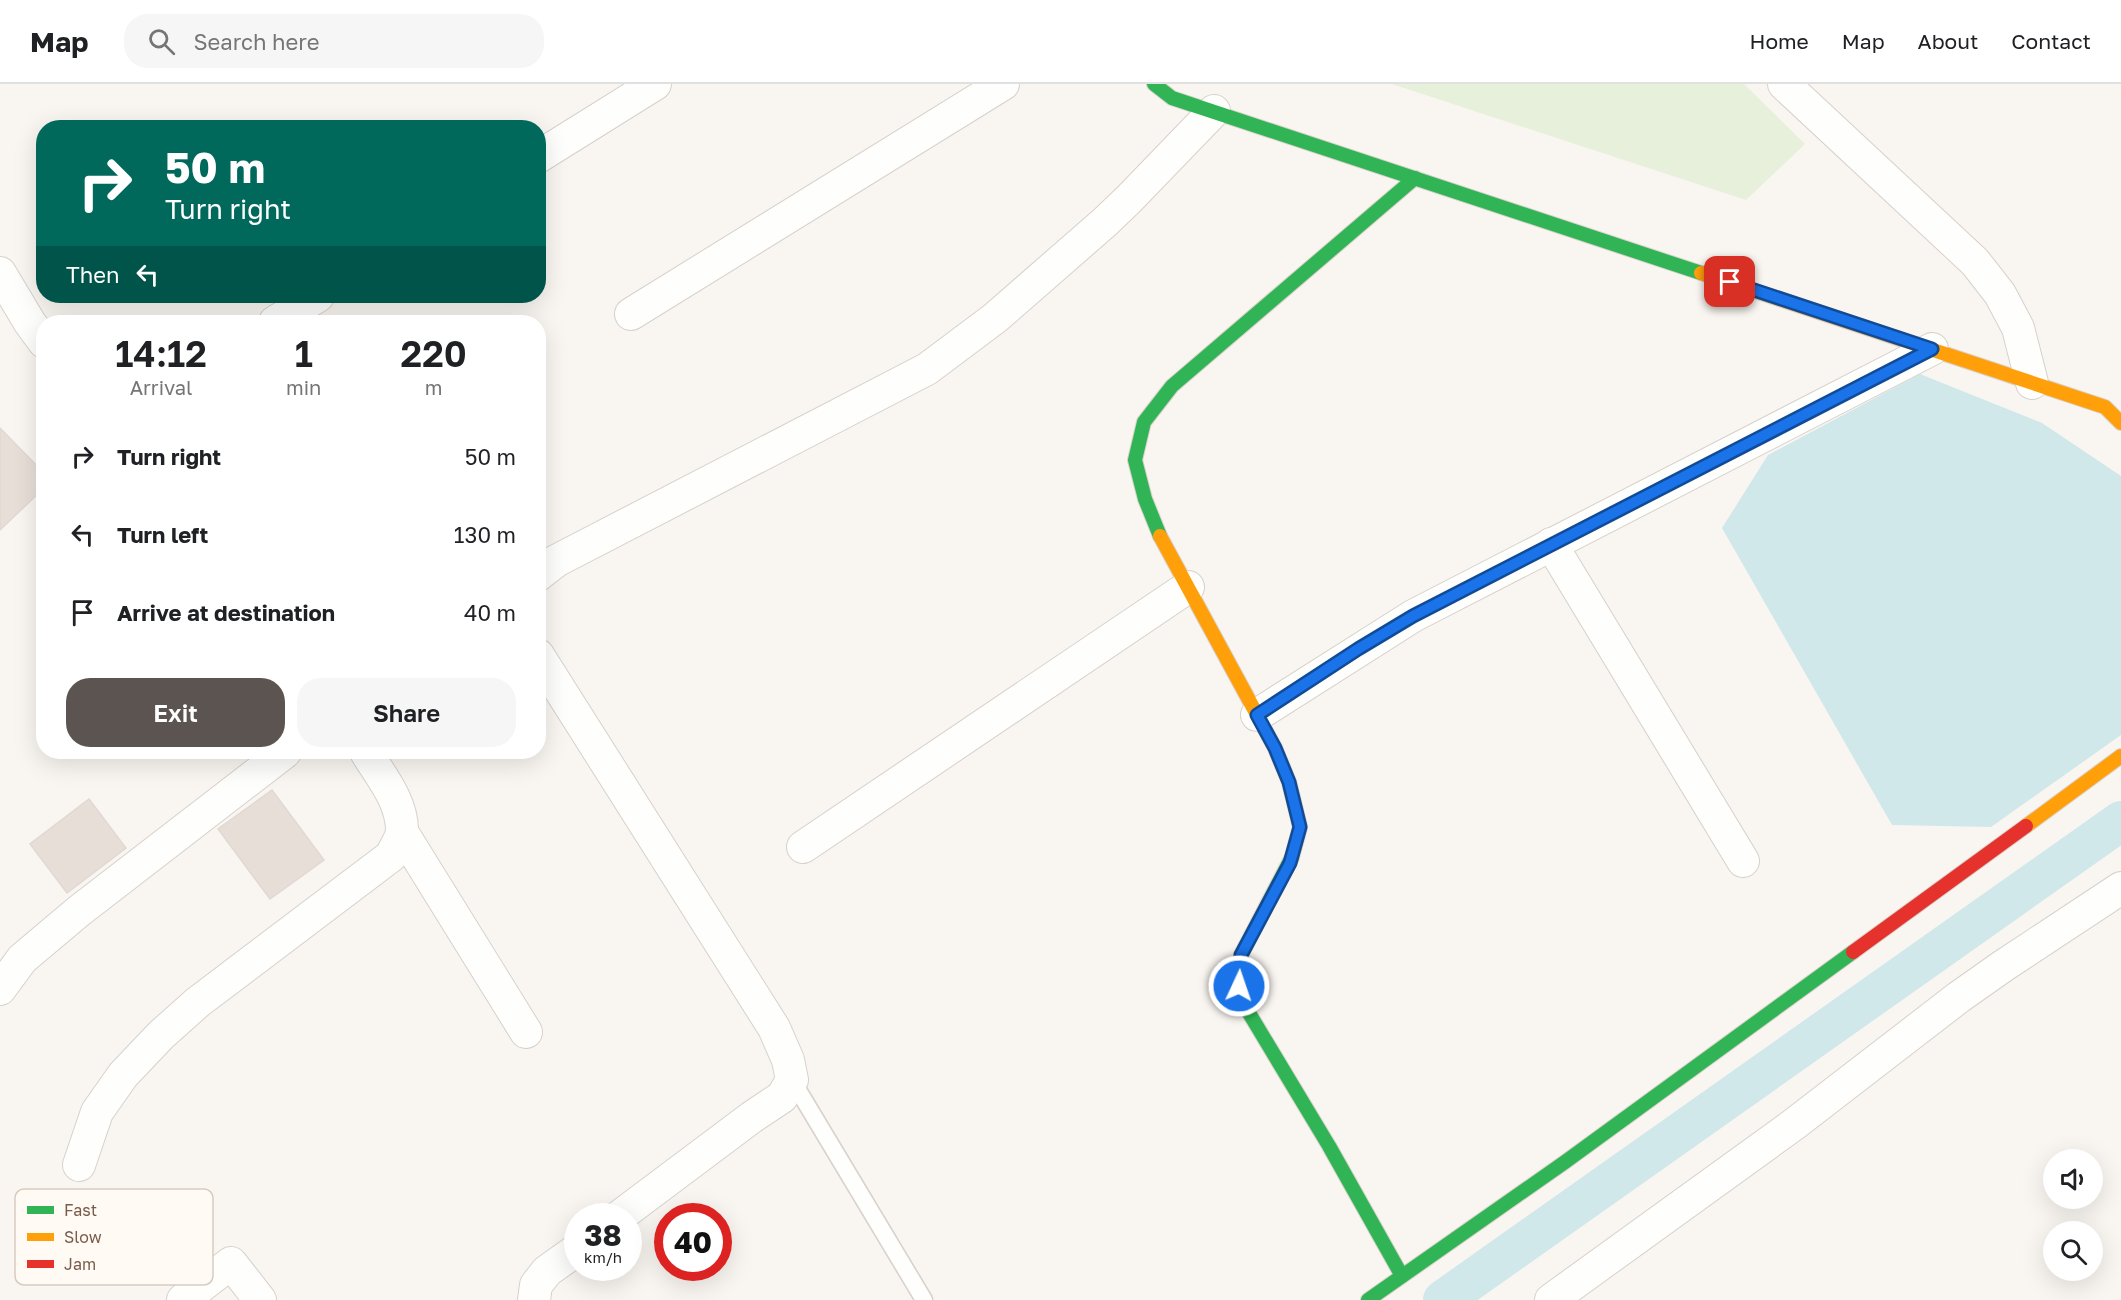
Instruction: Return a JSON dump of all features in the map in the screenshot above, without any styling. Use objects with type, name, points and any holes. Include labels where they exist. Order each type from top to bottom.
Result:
[{"type":"street","points":[[546,152],[655,84]]},
{"type":"street","points":[[631,314],[1003,84]]},
{"type":"street","points":[[1154,84],[1172,98],[2105,407],[2121,423]]},
{"type":"street","points":[[1784,84],[1975,262],[2000,294],[2018,328],[2032,382]]},
{"type":"street","points":[[546,569],[556,561],[927,369],[995,318],[1105,222],[1214,111]]},
{"type":"street","points":[[1402,1276],[1329,1146],[1249,1013],[1239,986],[1241,955],[1290,863],[1300,827],[1289,782],[1275,748],[1160,535],[1145,499],[1135,460],[1144,422],[1172,386],[1414,178]]},
{"type":"street","points":[[0,273],[36,331]]},
{"type":"street","points":[[287,315],[306,303]]},
{"type":"street","points":[[1257,715],[1405,620],[1932,349]]},
{"type":"street","points":[[1551,544],[1743,861]]},
{"type":"street","points":[[803,847],[1188,587]]},
{"type":"street","points":[[546,668],[774,1028],[788,1060],[792,1080],[782,1096],[637,1203]]},
{"type":"street","points":[[1368,1300],[1565,1162],[2121,756]]},
{"type":"street","points":[[0,989],[22,959],[71,917],[276,759]]},
{"type":"street","points":[[370,759],[393,795],[402,832],[526,1032]]},
{"type":"street","points":[[80,1165],[97,1112],[123,1075],[146,1051],[198,1002],[391,856],[402,832]]},
{"type":"street","points":[[1551,1300],[1793,1125],[1959,997],[2121,888]]},
{"type":"street","points":[[534,1300],[536,1285],[547,1271],[564,1259]]},
{"type":"street","points":[[213,1277],[231,1263],[260,1300]]},
{"type":"street","points":[[183,1300],[202,1285]]},
{"type":"lane","points":[[792,1080],[924,1300]]},
{"type":"green space","points":[[1392,84],[1744,84],[1805,144],[1746,200]]},
{"type":"water","points":[[1920,374],[2042,423],[2121,476],[2121,735],[1991,827],[1892,825],[1722,528],[1768,455]]},
{"type":"building","points":[[0,428],[36,465],[36,496],[0,530]]},
{"type":"building","points":[[272,790],[324,860],[270,899],[218,829]]},
{"type":"building","points":[[89,799],[126,848],[67,893],[30,844]]},
{"type":"waterway","points":[[1443,1300],[2121,821]]},
{"type":"traffic: fast","points":[[1154,84],[1172,98],[1701,273]]},
{"type":"traffic: fast","points":[[1160,536],[1145,499],[1135,460],[1144,422],[1172,386],[1415,178]]},
{"type":"traffic: fast","points":[[1292,857],[1241,955],[1239,986],[1249,1013],[1329,1146],[1402,1276]]},
{"type":"traffic: fast","points":[[1368,1300],[1565,1162],[1853,952]]},
{"type":"traffic: slow","points":[[1701,273],[2105,407],[2121,423]]},
{"type":"traffic: slow","points":[[1160,536],[1275,748],[1289,782],[1300,827],[1292,857]]},
{"type":"traffic: slow","points":[[2026,826],[2121,756]]},
{"type":"traffic: jam","points":[[1853,952],[2026,826]]},
{"type":"route","points":[[1239,986],[1241,955],[1290,863],[1300,827],[1289,782],[1275,748],[1257,715],[1413,616],[1932,349],[1730,282]]}]
